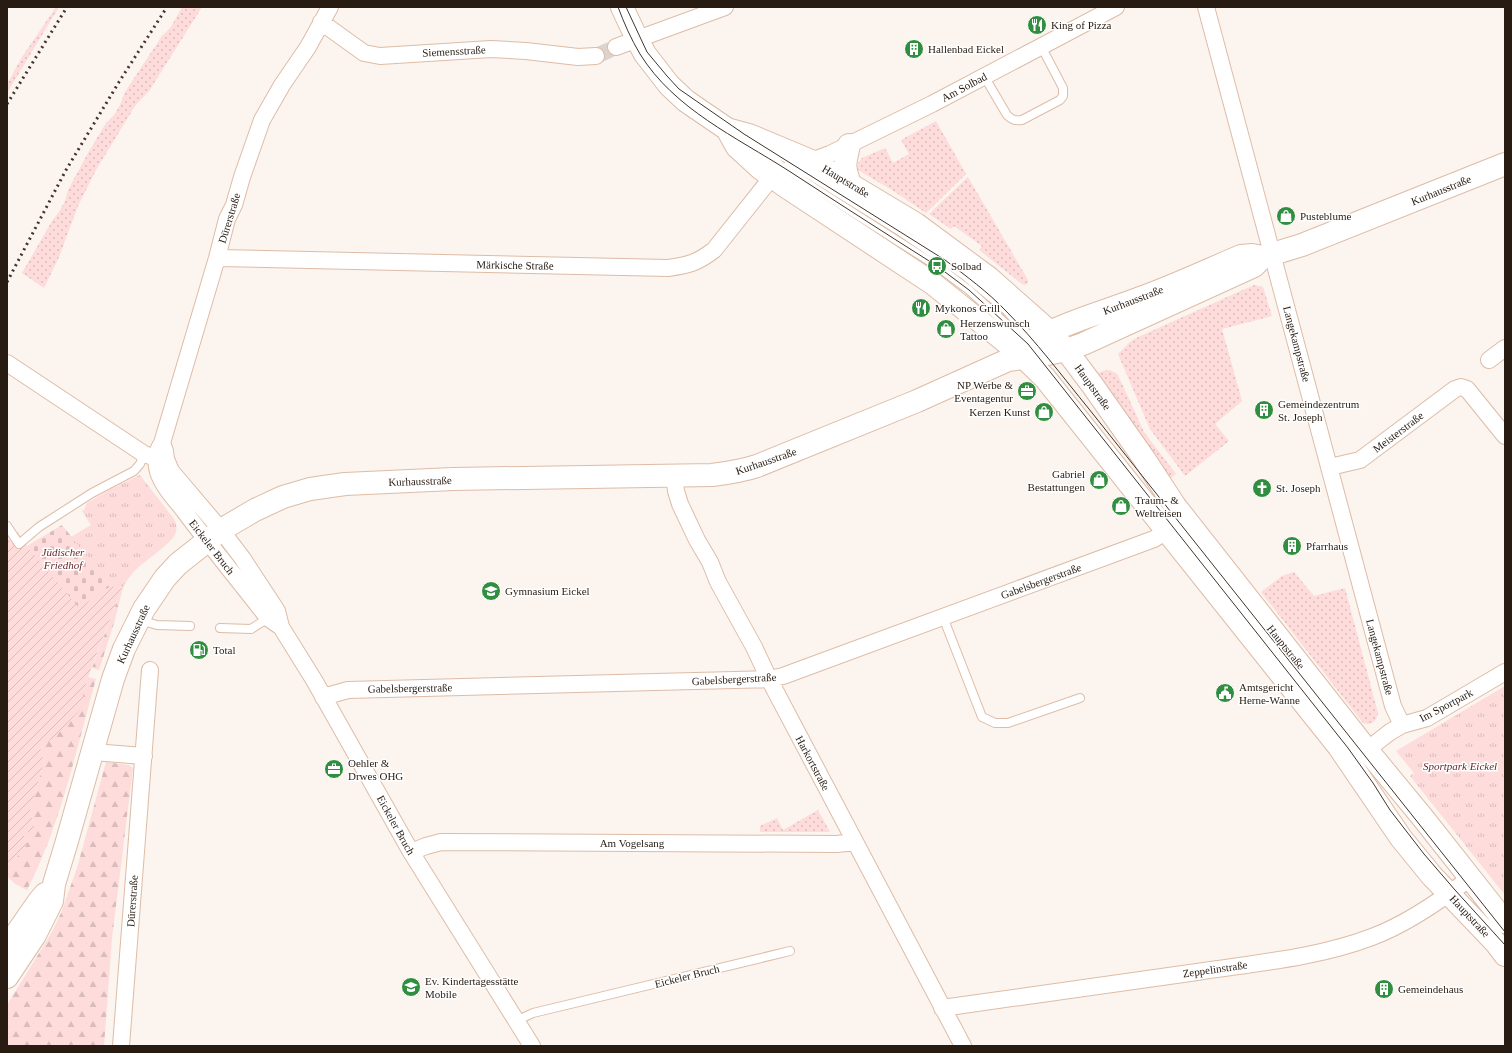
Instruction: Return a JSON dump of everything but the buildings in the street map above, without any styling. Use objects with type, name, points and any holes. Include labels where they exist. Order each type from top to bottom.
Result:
[{"type":"street","name":"Dürerstraße","points":[[162,443],[217,258],[227,219],[234,205],[262,120],[282,85],[308,48],[330,7]]},
{"type":"street","name":"Hauptstraße","points":[[622,7],[636,39],[645,54],[669,85],[686,101],[727,129],[750,135],[811,160],[916,224],[989,278],[1056,390],[1167,531],[1358,756],[1423,818],[1505,922]]},
{"type":"street","points":[[616,47],[725,7]]},
{"type":"street","name":"Am Solbad","points":[[811,160],[830,154],[849,145],[1116,7]]},
{"type":"street","name":"Langekampstraße","points":[[1206,7],[1268,256],[1330,467],[1393,706],[1402,726]]},
{"type":"street","name":"Siemensstraße","points":[[321,22],[364,53],[380,56],[491,49],[596,56]]},
{"type":"street","name":"Hauptstraße","points":[[727,129],[737,147],[772,176],[1031,350],[1066,350],[1146,460],[1175,506],[1358,756],[1401,838],[1432,876],[1505,954]]},
{"type":"street","points":[[849,145],[844,169],[850,184]]},
{"type":"street","name":"Kurhausstraße","points":[[1066,350],[1254,266],[1268,256],[1302,245],[1505,164]]},
{"type":"street","name":"Märkische Straße","points":[[217,258],[668,268],[688,265],[702,259],[714,250],[772,176]]},
{"type":"street","name":"Kurhausstraße","points":[[7,977],[21,958],[44,919],[52,901],[54,884],[113,679],[124,649],[138,620],[154,594],[178,564],[214,536],[255,510],[283,497],[310,489],[345,484],[468,479],[730,473],[757,466],[910,404],[1031,350],[1144,297],[1241,256],[1268,256]]},
{"type":"street","points":[[1489,360],[1505,348]]},
{"type":"street","points":[[7,363],[156,457]]},
{"type":"street","name":"Meisterstraße","points":[[1330,467],[1360,460],[1455,389],[1461,387],[1467,389],[1505,436]]},
{"type":"street","name":"Eickeler Bruch","points":[[162,443],[165,451],[156,457],[158,473],[164,483],[214,536],[230,568],[273,615],[281,627],[323,697],[411,852],[532,1046]]},
{"type":"street","name":"Harkortstraße","points":[[674,475],[676,491],[680,504],[697,540],[710,562],[718,582],[754,647],[769,679],[962,1046]]},
{"type":"street","name":"Gabelsbergerstraße","points":[[323,697],[348,690],[769,679],[783,676],[1154,539],[1167,531]]},
{"type":"street","name":"Dürerstraße","points":[[121,1046],[150,670]]},
{"type":"street","name":"Im Sportpark","points":[[1358,756],[1390,732],[1402,726],[1427,718],[1505,672]]},
{"type":"street","points":[[93,752],[144,756]]},
{"type":"street","name":"Am Vogelsang","points":[[411,852],[441,842],[837,844],[855,842]]},
{"type":"street","name":"Zeppelinstraße","points":[[942,1008],[1252,964],[1324,952],[1372,937],[1411,918],[1450,894],[1470,878]]},
{"type":"street","name":"Kurhausstraße","points":[[7,947],[39,901],[54,884]]},
{"type":"lane","points":[[984,76],[1007,116],[1016,121],[1022,120],[1060,100],[1063,96],[1063,88],[1041,46]]},
{"type":"lane","points":[[727,129],[768,158],[937,266],[975,294],[1031,350]]},
{"type":"lane","points":[[7,526],[19,544],[39,527],[92,493],[134,471],[140,464],[156,457]]},
{"type":"lane","points":[[220,628],[251,629],[273,615]]},
{"type":"lane","points":[[943,617],[982,717],[995,723],[1008,723],[1080,698]]},
{"type":"lane","points":[[138,620],[157,625],[190,626]]},
{"type":"lane","name":"Eickeler Bruch","points":[[516,1021],[533,1013],[790,951]]},
{"type":"green space","points":[[56,7],[59,7],[7,93],[7,84],[22,57]]},
{"type":"green space","points":[[182,7],[202,7],[149,91],[135,106],[96,170],[78,206],[59,257],[44,288],[22,273],[52,221],[59,212],[65,201],[68,190],[106,123],[115,114],[125,92],[162,36],[171,27]]},
{"type":"green space","points":[[936,121],[966,174],[926,213],[892,190],[858,170],[858,163],[862,158],[885,148],[893,163],[909,154],[901,140]]},
{"type":"green space","points":[[968,177],[1028,280],[1028,283],[1025,285],[979,250],[982,246],[954,226],[951,229],[929,214]]},
{"type":"green space","points":[[1254,285],[1263,287],[1272,316],[1222,329],[1242,401],[1215,424],[1229,441],[1185,476],[1150,429],[1118,354],[1136,338]]},
{"type":"green space","points":[[1109,370],[1118,375],[1144,432],[1176,474],[1167,481],[1121,405],[1098,373]]},
{"type":"green space","points":[[140,475],[174,519],[176,524],[176,532],[166,545],[133,573],[123,588],[111,586],[71,537],[91,525],[82,511],[87,503]]},
{"type":"green space","name":"Jüdischer Friedhof","points":[[62,525],[111,586],[79,609],[27,546]]},
{"type":"green space","points":[[18,532],[27,546],[79,608],[111,586],[122,588],[88,677],[83,695],[86,703],[55,737],[40,747],[44,762],[30,811],[34,826],[33,831],[23,833],[28,842],[14,861],[7,867],[7,537],[11,542]]},
{"type":"green space","points":[[1294,572],[1314,596],[1345,588],[1378,713],[1373,722],[1369,724],[1363,723],[1261,592],[1282,576]]},
{"type":"green space","points":[[122,588],[114,623],[99,670],[92,668]]},
{"type":"green space","points":[[88,677],[96,679],[67,786],[39,865],[27,890],[15,884],[7,876],[7,867],[14,861],[28,842],[23,833],[34,826],[30,811],[44,762],[40,747],[55,737],[83,695]]},
{"type":"green space","name":"Sportpark Eickel","points":[[1505,686],[1505,895],[1410,776],[1414,773],[1396,751]]},
{"type":"green space","points":[[106,762],[129,765],[133,768],[112,938],[104,1046],[7,1046],[7,1005],[52,932],[61,913],[77,868]]},
{"type":"green space","points":[[818,810],[830,832],[760,832],[760,826],[777,818],[783,830]]},
{"type":"tunnel","points":[[596,56],[616,47]]},
{"type":"tram line","points":[[618,7],[640,54],[670,91],[688,106],[728,134],[789,171],[937,266],[969,290],[1028,344],[1348,748],[1390,810],[1424,854],[1505,945]]},
{"type":"tram line","points":[[626,7],[647,52],[679,89],[744,134],[945,260],[969,278],[1017,322],[1049,359],[1505,932]]},
{"type":"railway","points":[[7,104],[67,7]]},
{"type":"railway","points":[[7,282],[66,170],[119,82],[167,7]]},
{"type":"place","name":"King of Pizza","points":[[1037,25]]},
{"type":"place","name":"Hallenbad Eickel","points":[[914,49]]},
{"type":"place","name":"Pusteblume","points":[[1286,216]]},
{"type":"place","name":"Solbad","points":[[937,266]]},
{"type":"place","name":"Mykonos Grill","points":[[921,308]]},
{"type":"place","name":"Herzenswunsch Tattoo","points":[[946,329]]},
{"type":"place","name":"NP Werbe & Eventagentur","points":[[1027,391]]},
{"type":"place","name":"Gemeindezentrum St. Joseph","points":[[1264,410]]},
{"type":"place","name":"Kerzen Kunst","points":[[1044,412]]},
{"type":"place","name":"Gabriel Bestattungen","points":[[1099,480]]},
{"type":"place","name":"St. Joseph","points":[[1262,488]]},
{"type":"place","name":"Traum- & Weltreisen","points":[[1121,506]]},
{"type":"place","name":"Pfarrhaus","points":[[1292,546]]},
{"type":"place","name":"Gymnasium Eickel","points":[[491,591]]},
{"type":"place","name":"Total","points":[[199,650]]},
{"type":"place","name":"Amtsgericht Herne-Wanne","points":[[1225,693]]},
{"type":"place","name":"Oehler & Drwes OHG","points":[[334,769]]},
{"type":"place","name":"Ev. Kindertagesstätte Mobile","points":[[411,987]]},
{"type":"place","name":"Gemeindehaus","points":[[1384,989]]}]
